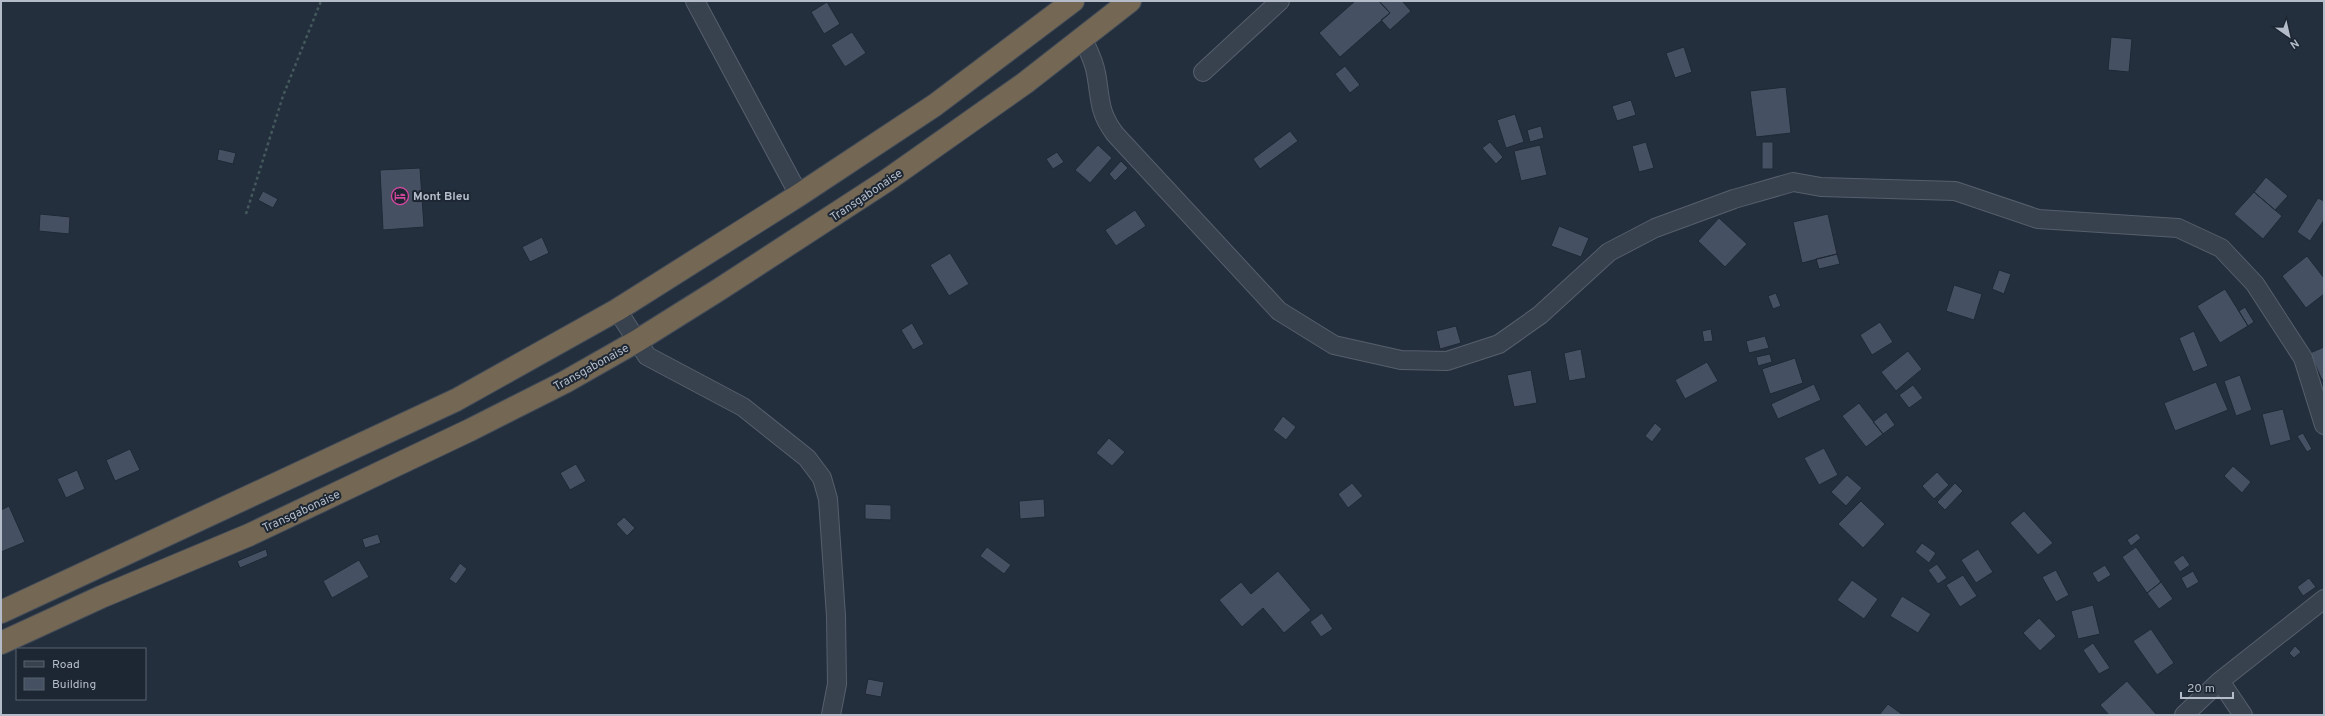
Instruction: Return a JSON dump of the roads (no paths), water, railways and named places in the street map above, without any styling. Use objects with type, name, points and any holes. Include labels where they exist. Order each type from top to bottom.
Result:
[{"type":"highway","points":[[1,612],[456,400],[617,310],[799,196],[935,105],[1073,1]]},
{"type":"highway","name":"Transgabonaise","points":[[1,643],[101,597],[249,535],[362,482],[551,389],[636,341],[801,238],[958,132],[1083,39],[1130,1]]},
{"type":"street","points":[[695,1],[799,196]]},
{"type":"street","points":[[1203,72],[1280,1]]},
{"type":"street","points":[[1083,39],[1092,59],[1096,74],[1102,113],[1114,134],[1279,312],[1334,344],[1401,360],[1447,361],[1500,344],[1540,316],[1609,252],[1655,228],[1734,199],[1793,182],[1821,186],[1955,191],[2038,219],[2178,228],[2221,248],[2255,284],[2303,358],[2324,425]]},
{"type":"street","points":[[617,310],[647,356],[743,407],[807,458],[822,478],[828,498],[836,616],[837,684],[831,715]]},
{"type":"street","points":[[2184,715],[2220,681],[2324,599]]},
{"type":"street","points":[[2220,681],[2242,715]]},
{"type":"place","name":"Mont Bleu","points":[[400,196]]}]
